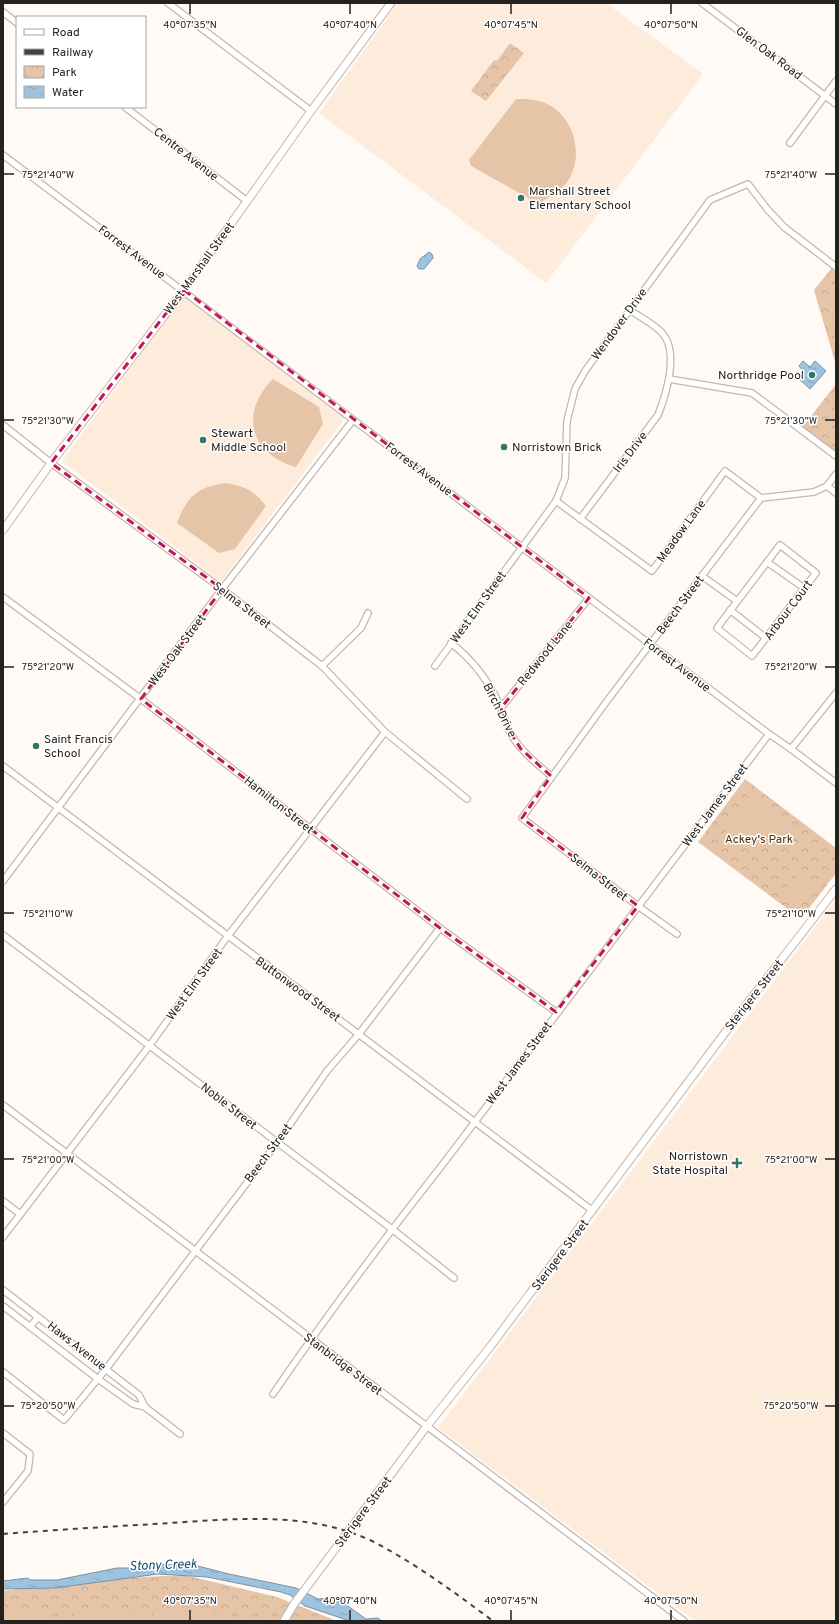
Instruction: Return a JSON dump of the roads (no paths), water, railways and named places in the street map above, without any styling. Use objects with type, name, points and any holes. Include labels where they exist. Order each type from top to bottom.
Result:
[{"type":"street","points":[[168,3],[311,111]]},
{"type":"street","name":"West Marshall Street","points":[[3,530],[51,463],[184,290],[311,111],[391,3]]},
{"type":"street","name":"Glen Oak Road","points":[[702,3],[836,104]]},
{"type":"street","points":[[3,12],[16,22]]},
{"type":"street","points":[[790,143],[836,80]]},
{"type":"street","name":"Centre Avenue","points":[[126,108],[247,201]]},
{"type":"street","name":"Forrest Avenue","points":[[3,155],[184,290],[353,420],[768,734],[791,748],[836,783]]},
{"type":"street","name":"Wendover Drive","points":[[522,547],[556,501],[564,478],[567,421],[575,389],[585,371],[710,200],[748,184],[768,210],[784,227],[836,267]]},
{"type":"street","name":"Iris Drive","points":[[580,519],[658,415],[669,379],[671,364],[664,335],[630,310]]},
{"type":"street","points":[[669,379],[752,393],[836,456]]},
{"type":"street","name":"West Oak Street","points":[[3,881],[222,589],[353,420]]},
{"type":"street","name":"Selma Street","points":[[3,425],[51,463],[222,589],[322,666],[385,732],[467,799]]},
{"type":"street","name":"Meadow Lane","points":[[556,501],[652,571],[725,471],[761,498]]},
{"type":"street","points":[[761,498],[814,492],[827,486],[836,474]]},
{"type":"street","points":[[827,486],[836,493]]},
{"type":"street","name":"Beech Street","points":[[522,818],[551,776],[761,498]]},
{"type":"street","name":"Arbour Court","points":[[780,546],[816,573],[752,656],[716,628],[767,562],[780,546]]},
{"type":"street","name":"West Elm Street","points":[[435,666],[522,547]]},
{"type":"street","points":[[767,562],[804,588]]},
{"type":"street","points":[[702,576],[737,601]]},
{"type":"street","name":"Hamilton Street","points":[[3,597],[141,698],[440,928],[556,1012]]},
{"type":"street","name":"Redwood Lane","points":[[501,708],[589,598]]},
{"type":"street","points":[[730,610],[766,638]]},
{"type":"street","points":[[322,666],[360,628],[368,614]]},
{"type":"street","name":"Birch Drive","points":[[451,644],[464,653],[477,667],[501,708],[508,729],[521,749],[551,776]]},
{"type":"street","points":[[791,748],[836,693]]},
{"type":"street","name":"West Elm Street","points":[[3,1237],[150,1045],[228,937],[385,732]]},
{"type":"street","name":"West James Street","points":[[274,1394],[311,1339],[392,1228],[768,734]]},
{"type":"street","name":"Buttonwood Street","points":[[3,766],[58,809],[593,1211]]},
{"type":"street","name":"Selma Street","points":[[522,818],[677,934]]},
{"type":"street","name":"Sterigere Street","points":[[284,1621],[310,1582],[427,1426],[490,1347],[733,1022],[836,889]]},
{"type":"street","name":"Beech Street","points":[[3,1372],[64,1420],[106,1369],[194,1250],[277,1143],[327,1071],[359,1034],[440,928]]},
{"type":"street","name":"Noble Street","points":[[3,935],[150,1045],[277,1143],[392,1228],[454,1278]]},
{"type":"street","name":"Stanbridge Street","points":[[3,1106],[684,1621]]},
{"type":"street","points":[[3,1201],[20,1214]]},
{"type":"street","name":"Haws Avenue","points":[[3,1290],[139,1395],[145,1407]]},
{"type":"street","name":"Haws Avenue","points":[[3,1306],[98,1379],[134,1404],[145,1407],[180,1434]]},
{"type":"street","points":[[30,1327],[38,1317]]},
{"type":"street","points":[[3,1433],[30,1454],[28,1471],[3,1502]]},
{"type":"water","points":[[429,252],[432,254],[433,258],[424,269],[419,269],[417,266],[420,259]]},
{"type":"water","name":"Northridge Pool","points":[[803,361],[810,367],[815,361],[826,371],[810,389],[798,378],[804,372],[799,366]]},
{"type":"water","points":[[149,1564],[198,1566],[296,1588],[318,1599],[329,1598],[345,1604],[366,1619],[378,1618],[382,1621],[350,1621],[305,1606],[290,1595],[281,1592],[207,1577],[158,1574],[55,1588],[3,1589],[3,1581],[28,1578],[30,1580],[57,1580],[117,1568],[135,1568]]},
{"type":"railway","points":[[3,1534],[237,1519],[264,1519],[319,1524],[346,1531],[372,1541],[434,1578],[493,1621]]},
{"type":"place","name":"Marshall Street Elementary School","points":[[521,198]]},
{"type":"place","name":"Northridge Pool","points":[[812,375]]},
{"type":"place","name":"Stewart Middle School","points":[[203,440]]},
{"type":"place","name":"Norristown Brick","points":[[504,447]]},
{"type":"place","name":"Saint Francis School","points":[[36,746]]},
{"type":"place","name":"Norristown State Hospital","points":[[737,1163]]},
{"type":"park label","name":"Ackey's Park","points":[[759,839]]},
{"type":"water label","name":"Stony Creek","points":[[163,1564]]}]
